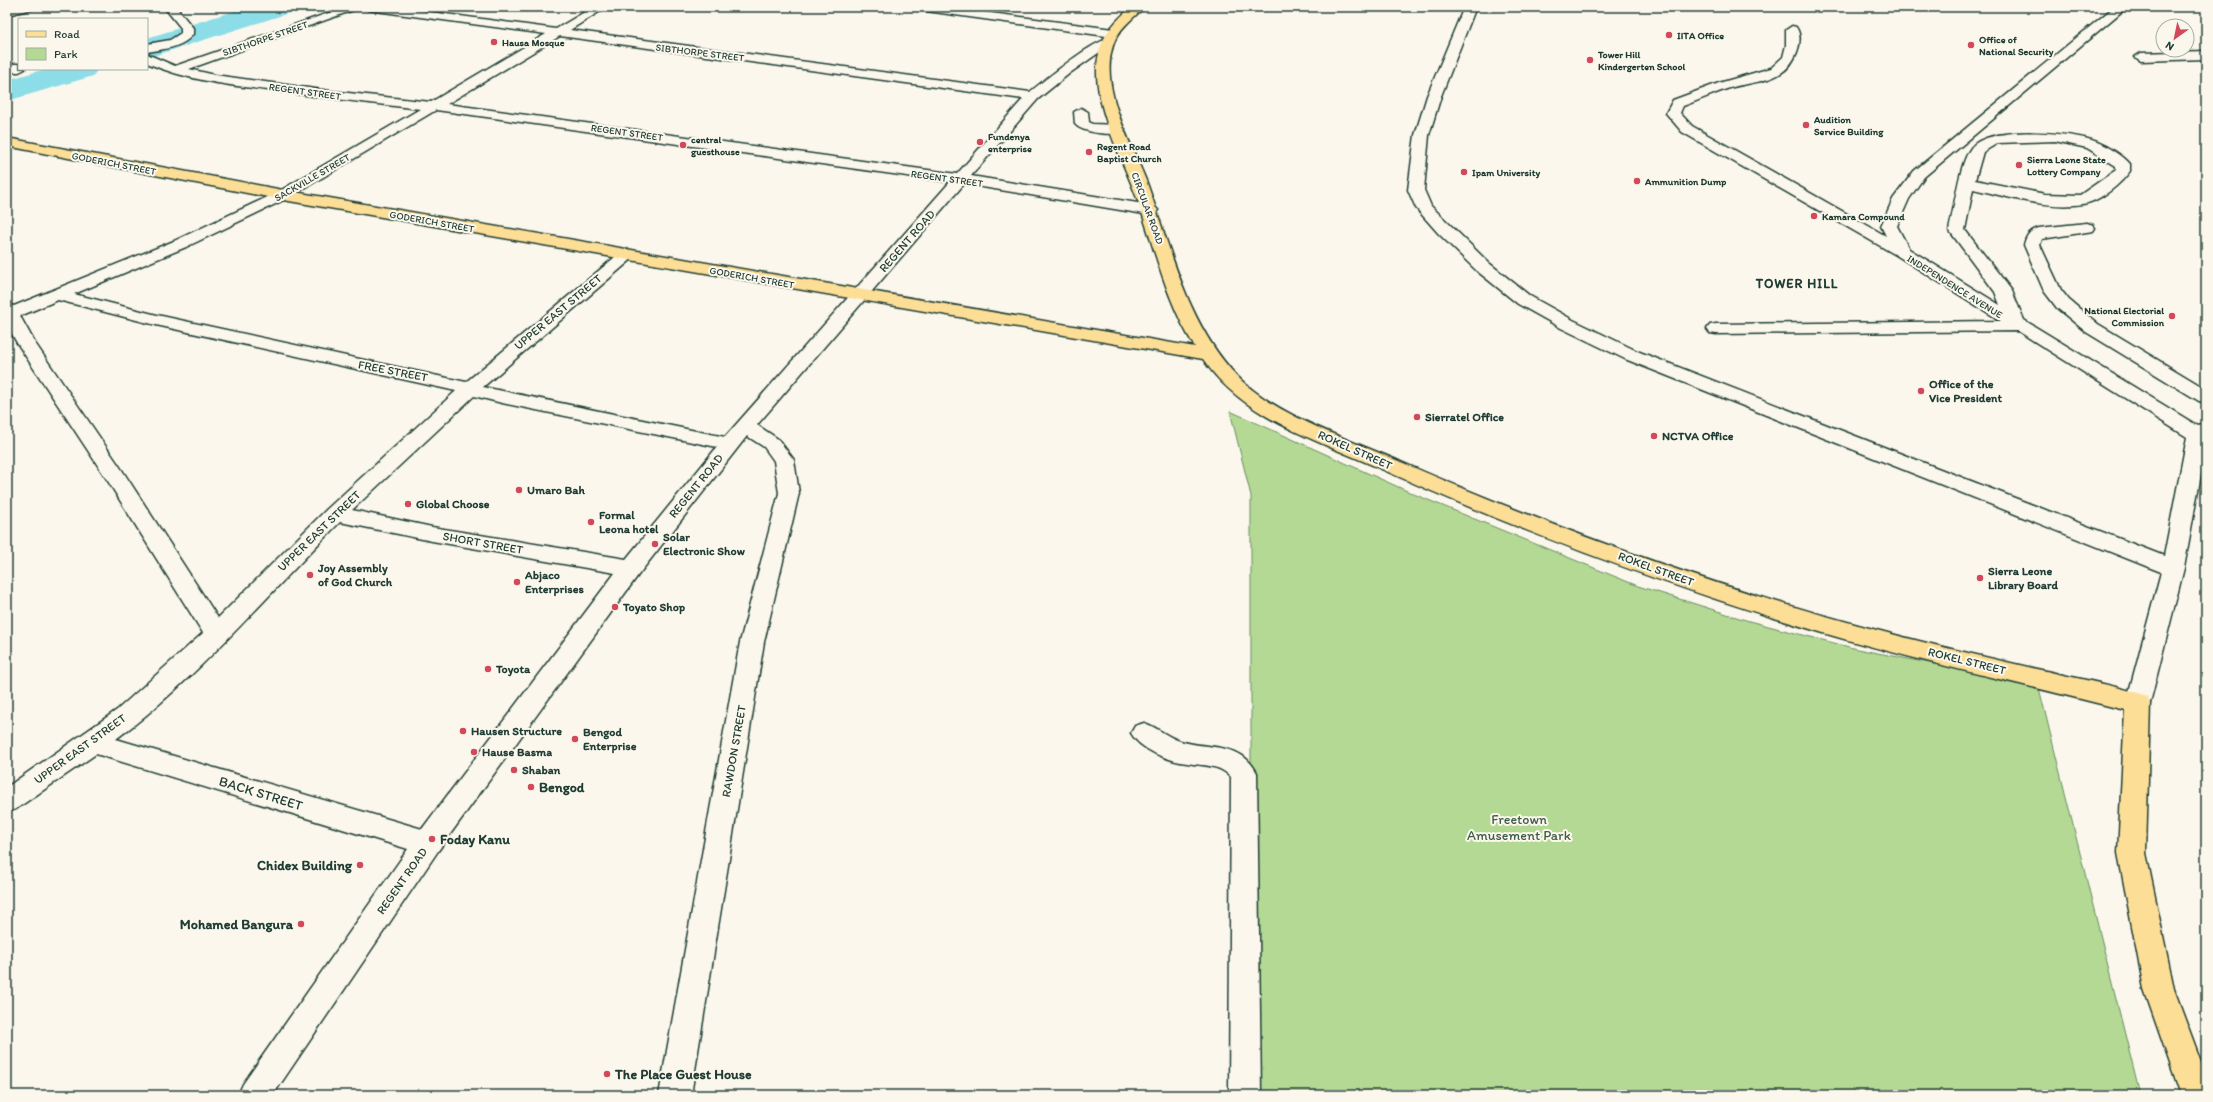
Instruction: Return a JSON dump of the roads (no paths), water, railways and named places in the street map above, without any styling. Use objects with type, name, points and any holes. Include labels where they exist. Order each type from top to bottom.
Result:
[{"type":"main road","name":"REGENT ROAD","points":[[1110,38],[1138,7]]},
{"type":"main road","name":"CIRCULAR ROAD","points":[[1110,38],[1104,65],[1109,105],[1150,210],[1179,300],[1210,355]]},
{"type":"main road","name":"GODERICH STREET","points":[[7,142],[283,195],[858,296],[1210,355]]},
{"type":"main road","name":"ROKEL STREET","points":[[1210,355],[1232,382],[1268,409],[1421,479],[1543,528],[1672,576],[1822,624],[2138,703]]},
{"type":"main road","points":[[2138,703],[2132,853],[2159,989],[2197,1095]]},
{"type":"street","points":[[7,11],[29,7]]},
{"type":"street","points":[[148,48],[172,43],[184,38],[187,34],[187,28],[170,7]]},
{"type":"street","name":"SIBTHORPE STREET","points":[[174,70],[357,7]]},
{"type":"street","name":"SIBTHORPE STREET","points":[[368,7],[556,34],[1033,96]]},
{"type":"street","name":"SACKVILLE STREET","points":[[8,313],[58,295],[180,244],[283,195],[601,7]]},
{"type":"street","points":[[919,7],[970,10],[1110,38]]},
{"type":"street","points":[[1470,7],[1434,96],[1424,129],[1416,190],[1424,208],[1444,230],[1483,267],[1518,295],[1567,324],[1631,355],[2173,568]]},
{"type":"street","name":"INDEPENDENCE AVENUE","points":[[2121,7],[1919,174],[1901,199],[1889,226],[1902,252],[2018,326],[2203,435]]},
{"type":"street","points":[[1792,30],[1793,40],[1788,62],[1779,69],[1764,77],[1730,84],[1678,103],[1673,113],[1687,129],[1902,252]]},
{"type":"street","name":"REGENT ROAD","points":[[254,1095],[428,843],[630,568],[738,435],[1033,96],[1065,70],[1110,38]]},
{"type":"street","points":[[2141,57],[2206,55]]},
{"type":"street","name":"REGENT STREET","points":[[148,58],[174,70],[215,78],[330,95],[434,106],[961,179],[1150,210]]},
{"type":"street","points":[[7,68],[18,68]]},
{"type":"street","points":[[1081,112],[1082,124],[1089,128],[1118,129]]},
{"type":"street","points":[[1716,329],[2018,326],[2003,291],[1957,230],[1972,159],[1977,149],[1995,139],[2055,137],[2072,139],[2092,145],[2123,164],[2123,171],[2116,179],[2088,199],[2082,200],[2045,198],[1967,183]]},
{"type":"street","points":[[2087,228],[2039,233],[2034,237],[2032,245],[2053,291],[2064,304],[2092,328],[2206,397]]},
{"type":"street","name":"UPPER EAST STREET","points":[[7,801],[93,743],[142,704],[336,514],[470,388],[549,318],[627,255]]},
{"type":"street","name":"FREE STREET","points":[[58,295],[186,327],[502,396],[738,435]]},
{"type":"street","points":[[8,313],[26,343],[116,475],[215,633]]},
{"type":"street","name":"RAWDON STREET","points":[[675,1095],[752,642],[788,493],[784,460],[771,442],[738,435]]},
{"type":"street","points":[[2138,703],[2173,568],[2203,435]]},
{"type":"street","name":"SHORT STREET","points":[[336,514],[432,534],[630,568]]},
{"type":"street","points":[[1144,733],[1175,750],[1220,756],[1235,762],[1244,773],[1245,1095]]},
{"type":"street","name":"BACK STREET","points":[[93,743],[428,843]]},
{"type":"waterway","points":[[148,48],[278,7]]},
{"type":"waterway","points":[[7,91],[78,70]]},
{"type":"place","name":"IITA Office","points":[[1669,35]]},
{"type":"place","name":"Hausa Mosque","points":[[494,42]]},
{"type":"place","name":"Office of National Security","points":[[1971,45]]},
{"type":"place","name":"Tower Hill Kindergerten School","points":[[1590,60]]},
{"type":"place","name":"Audition Service Building","points":[[1806,125]]},
{"type":"place","name":"Fundenya enterprise","points":[[980,142]]},
{"type":"place","name":"central guesthouse","points":[[683,145]]},
{"type":"place","name":"Regent Road Baptist Church","points":[[1089,152]]},
{"type":"place","name":"Sierra Leone State Lottery Company","points":[[2019,165]]},
{"type":"place","name":"Ipam University","points":[[1464,172]]},
{"type":"place","name":"Ammunition Dump","points":[[1637,181]]},
{"type":"place","name":"Kamara Compound","points":[[1814,216]]},
{"type":"place","name":"National Electorial Commission","points":[[2172,316]]},
{"type":"place","name":"Office of the Vice President","points":[[1921,391]]},
{"type":"place","name":"Sierratel Office","points":[[1417,417]]},
{"type":"place","name":"NCTVA Office","points":[[1654,436]]},
{"type":"place","name":"Umaro Bah","points":[[519,490]]},
{"type":"place","name":"Global Choose","points":[[408,504]]},
{"type":"place","name":"Formal Leona hotel","points":[[591,522]]},
{"type":"place","name":"Solar Electronic Show","points":[[655,544]]},
{"type":"place","name":"Joy Assembly of God Church","points":[[310,575]]},
{"type":"place","name":"Sierra Leone Library Board","points":[[1980,578]]},
{"type":"place","name":"Abjaco Enterprises","points":[[517,582]]},
{"type":"place","name":"Toyato Shop","points":[[615,607]]},
{"type":"place","name":"Toyota","points":[[488,669]]},
{"type":"place","name":"Hausen Structure","points":[[463,731]]},
{"type":"place","name":"Bengod Enterprise","points":[[575,739]]},
{"type":"place","name":"Hause Basma","points":[[474,752]]},
{"type":"place","name":"Shaban","points":[[514,770]]},
{"type":"place","name":"Bengod","points":[[531,787]]},
{"type":"place","name":"Foday Kanu","points":[[432,839]]},
{"type":"place","name":"Chidex Building","points":[[360,865]]},
{"type":"place","name":"Mohamed Bangura","points":[[301,924]]},
{"type":"place","name":"The Place Guest House","points":[[607,1074]]},
{"type":"district","name":"TOWER HILL","points":[[1797,283]]},
{"type":"park label","name":"Freetown Amusement Park","points":[[1519,828]]}]
